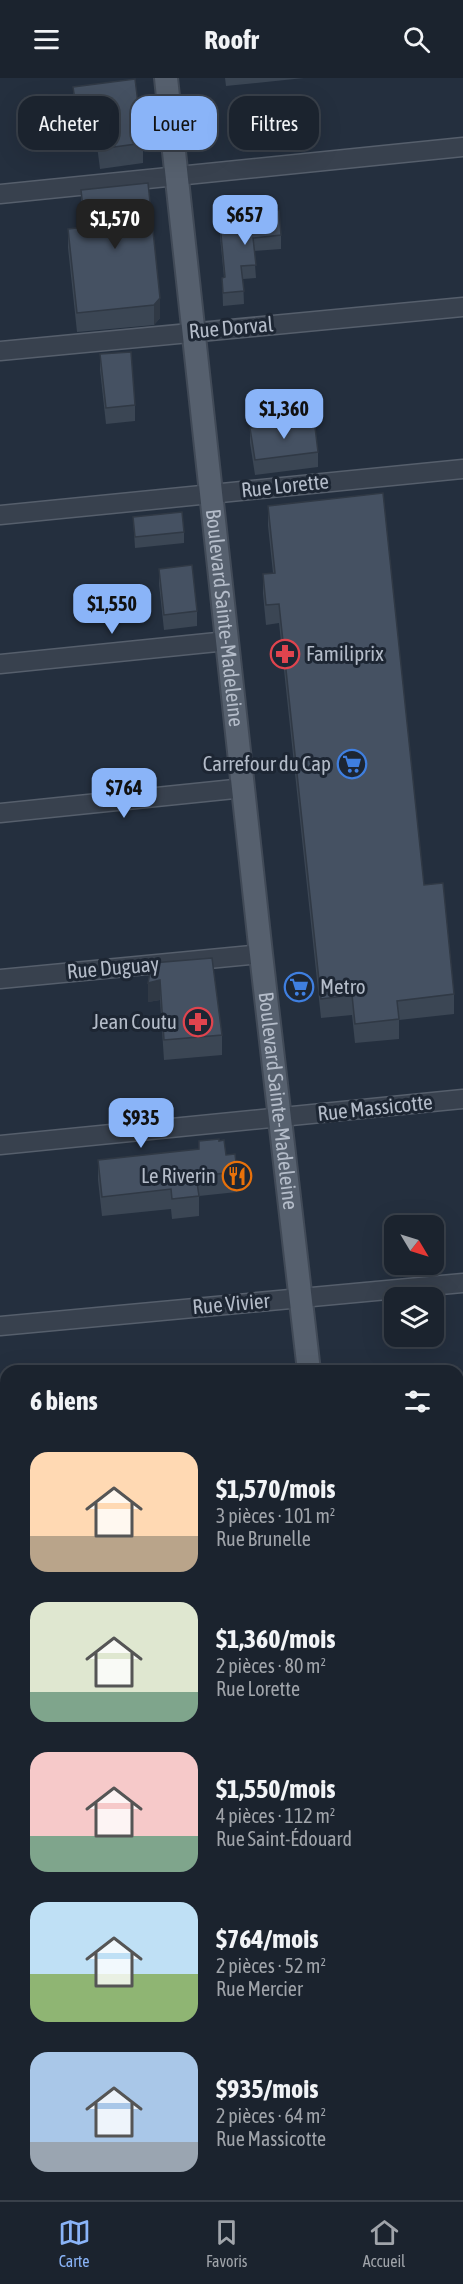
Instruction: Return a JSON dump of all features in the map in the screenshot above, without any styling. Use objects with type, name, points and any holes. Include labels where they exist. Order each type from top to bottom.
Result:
[{"type":"main road","name":"Boulevard Sainte-Madeleine","points":[[166,78],[261,954],[308,1365]]},
{"type":"street","points":[[0,194],[463,147]]},
{"type":"street","name":"Rue Dorval","points":[[0,351],[463,307]]},
{"type":"street","name":"Rue Lorette","points":[[0,515],[463,469]]},
{"type":"street","points":[[0,664],[227,641]]},
{"type":"street","points":[[0,813],[244,788]]},
{"type":"street","name":"Rue Duguay","points":[[0,979],[261,954]]},
{"type":"street","name":"Rue Massicotte","points":[[0,1145],[463,1099]]},
{"type":"street","name":"Rue Vivier","points":[[0,1326],[463,1282]]},
{"type":"building","points":[[135,79],[137,96],[131,96],[131,145],[119,146],[119,96],[74,96],[73,87]]},
{"type":"building","points":[[148,183],[160,298],[154,305],[77,313],[68,229],[85,227],[81,190]]},
{"type":"building","points":[[279,210],[281,235],[253,238],[256,265],[241,266],[244,291],[223,293],[222,278],[225,277],[220,224],[255,221],[254,212]]},
{"type":"building","points":[[131,352],[135,405],[106,408],[100,354]]},
{"type":"building","points":[[314,419],[318,452],[255,460],[250,428]]},
{"type":"building","name":"Carrefour du Cap","points":[[383,493],[424,885],[443,883],[454,994],[397,1001],[399,1019],[355,1024],[352,995],[321,999],[279,604],[266,605],[263,574],[275,573],[268,506]]},
{"type":"building","points":[[182,512],[184,532],[135,537],[133,517]]},
{"type":"building","points":[[192,565],[197,611],[164,615],[159,569]]},
{"type":"building","points":[[212,958],[222,1035],[164,1040],[160,980],[148,983],[152,963]]},
{"type":"building","points":[[219,1139],[219,1141],[224,1140],[226,1155],[235,1154],[237,1172],[196,1176],[199,1196],[172,1199],[171,1189],[102,1197],[98,1160],[199,1149],[199,1141]]},
{"type":"place","name":"Familiprix","points":[[285,654]]},
{"type":"place","name":"Carrefour du Cap","points":[[352,764]]},
{"type":"place","name":"Metro","points":[[299,987]]},
{"type":"place","name":"Jean Coutu","points":[[198,1022]]},
{"type":"place","name":"Le Riverin","points":[[237,1176]]}]
